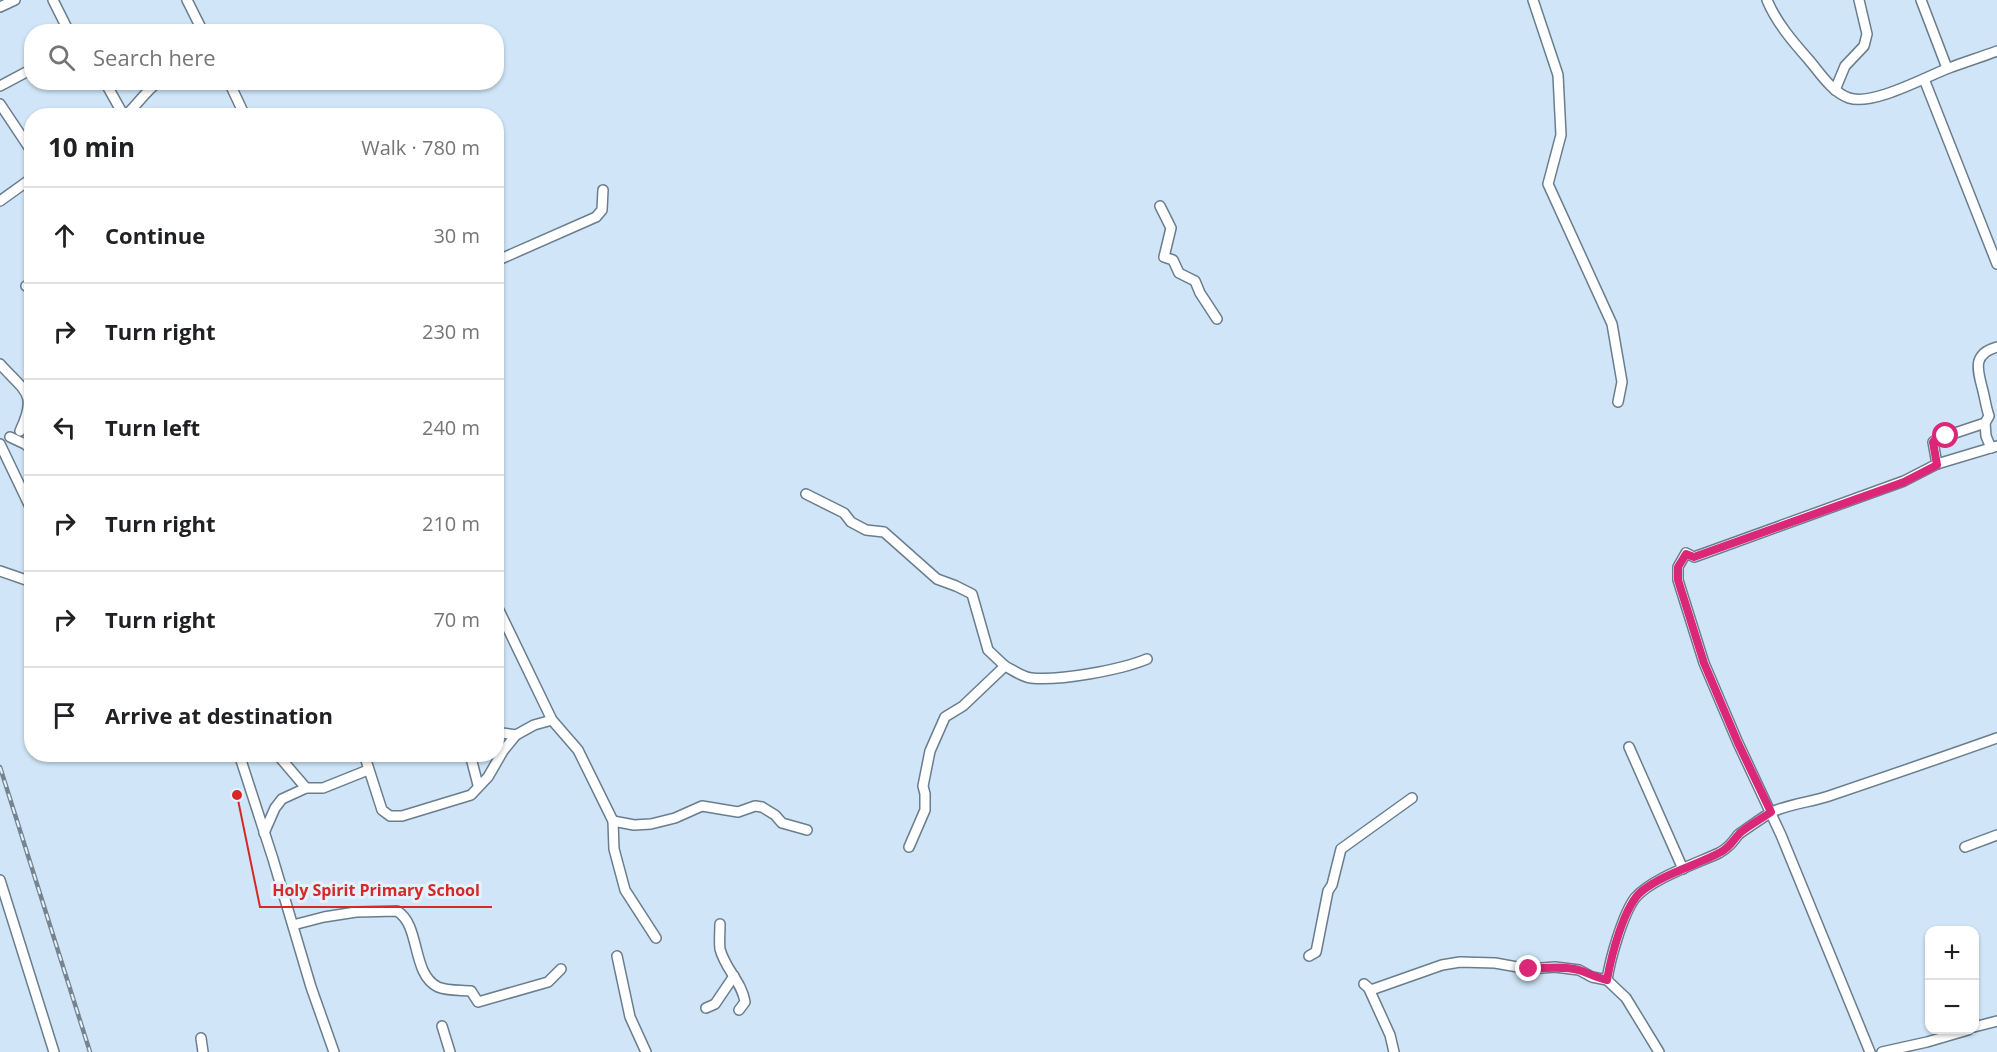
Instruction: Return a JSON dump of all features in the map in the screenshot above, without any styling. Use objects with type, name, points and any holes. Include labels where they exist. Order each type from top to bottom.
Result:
[{"type":"street","points":[[0,6],[15,0]]},
{"type":"street","points":[[53,0],[62,24]]},
{"type":"street","points":[[187,0],[199,24]]},
{"type":"street","points":[[1533,0],[1558,75],[1561,135],[1548,184],[1612,324],[1622,382],[1618,402]]},
{"type":"street","points":[[1767,0],[1773,15],[1803,53],[1835,90],[1847,98],[1864,99],[1883,94],[1997,51]]},
{"type":"street","points":[[1835,90],[1845,66],[1864,46],[1867,34],[1859,0]]},
{"type":"street","points":[[1921,0],[1947,68]]},
{"type":"street","points":[[0,86],[24,73]]},
{"type":"street","points":[[1924,79],[1997,264]]},
{"type":"street","points":[[110,90],[120,108]]},
{"type":"street","points":[[134,108],[148,90]]},
{"type":"street","points":[[233,90],[241,108]]},
{"type":"street","points":[[0,104],[24,140]]},
{"type":"street","points":[[0,201],[24,184]]},
{"type":"street","points":[[504,257],[596,217],[603,210],[603,190]]},
{"type":"street","points":[[1160,206],[1171,228],[1164,256],[1173,260],[1179,273],[1195,281],[1217,319]]},
{"type":"street","points":[[1870,1052],[1771,812],[1704,663],[1678,580],[1678,567],[1686,554],[1694,557],[1761,534],[1904,482],[1937,465],[1994,447],[1986,436],[1985,423],[1989,416],[1978,362],[1988,349],[1997,347]]},
{"type":"street","points":[[0,364],[24,392]]},
{"type":"street","points":[[20,431],[24,422]]},
{"type":"street","points":[[1937,465],[1933,442],[1936,439],[1985,423]]},
{"type":"street","points":[[10,437],[24,444]]},
{"type":"street","points":[[0,444],[24,494]]},
{"type":"street","points":[[806,494],[844,513],[852,522],[866,530],[884,532],[937,579],[972,594],[988,650],[1005,666],[1029,678],[1060,678],[1130,666],[1147,659]]},
{"type":"street","points":[[0,571],[24,579]]},
{"type":"street","points":[[504,621],[552,720],[578,750],[613,821],[614,849],[625,890],[656,938]]},
{"type":"street","points":[[909,847],[925,810],[926,794],[923,786],[930,751],[945,717],[963,706],[1005,666]]},
{"type":"street","points":[[504,750],[516,735],[534,725],[552,720]]},
{"type":"street","points":[[504,733],[516,735]]},
{"type":"street","points":[[1607,980],[1610,961],[1633,900],[1642,891],[1732,845],[1740,833],[1771,812],[1825,797],[1997,738]]},
{"type":"street","points":[[1629,747],[1683,869]]},
{"type":"street","points":[[242,762],[311,987],[334,1052]]},
{"type":"street","points":[[284,762],[306,788]]},
{"type":"street","points":[[366,762],[382,810],[390,816],[402,816],[471,795],[488,777],[497,762]]},
{"type":"street","points":[[472,762],[478,786]]},
{"type":"street","points":[[264,833],[275,808],[282,799],[306,788],[323,788],[368,770]]},
{"type":"street","points":[[1309,956],[1316,952],[1328,891],[1332,885],[1341,849],[1412,798]]},
{"type":"street","points":[[613,821],[634,825],[651,824],[675,818],[702,806],[738,812],[755,806],[762,807],[775,815],[782,823],[807,830]]},
{"type":"street","points":[[1965,847],[1997,835]]},
{"type":"street","points":[[0,880],[54,1052]]},
{"type":"street","points":[[293,925],[356,912],[397,911],[406,919],[422,968],[429,980],[436,986],[471,992],[478,1002],[548,982],[561,969]]},
{"type":"street","points":[[720,924],[720,948],[743,990],[745,1002],[739,1010]]},
{"type":"street","points":[[617,956],[630,1017],[646,1052]]},
{"type":"street","points":[[1394,1052],[1390,1035],[1366,987],[1371,990],[1442,965],[1460,962],[1495,963],[1529,969],[1555,967],[1579,970],[1607,980],[1626,998],[1659,1052]]},
{"type":"street","points":[[706,1008],[715,1004],[734,976]]},
{"type":"street","points":[[1979,1026],[1997,1021]]},
{"type":"street","points":[[442,1026],[450,1052]]},
{"type":"street","points":[[1882,1052],[1952,1034]]},
{"type":"street","points":[[201,1038],[203,1052]]},
{"type":"railway","points":[[0,767],[90,1052]]},
{"type":"place","name":"Holy Spirit Primary School","points":[[237,795]]},
{"type":"route","points":[[1529,969],[1555,967],[1579,970],[1607,980],[1610,961],[1633,900],[1642,891],[1732,845],[1740,833],[1771,812],[1704,663],[1678,580],[1678,567],[1686,554],[1694,557],[1862,495],[1904,482],[1937,465],[1933,442],[1946,436]]}]
